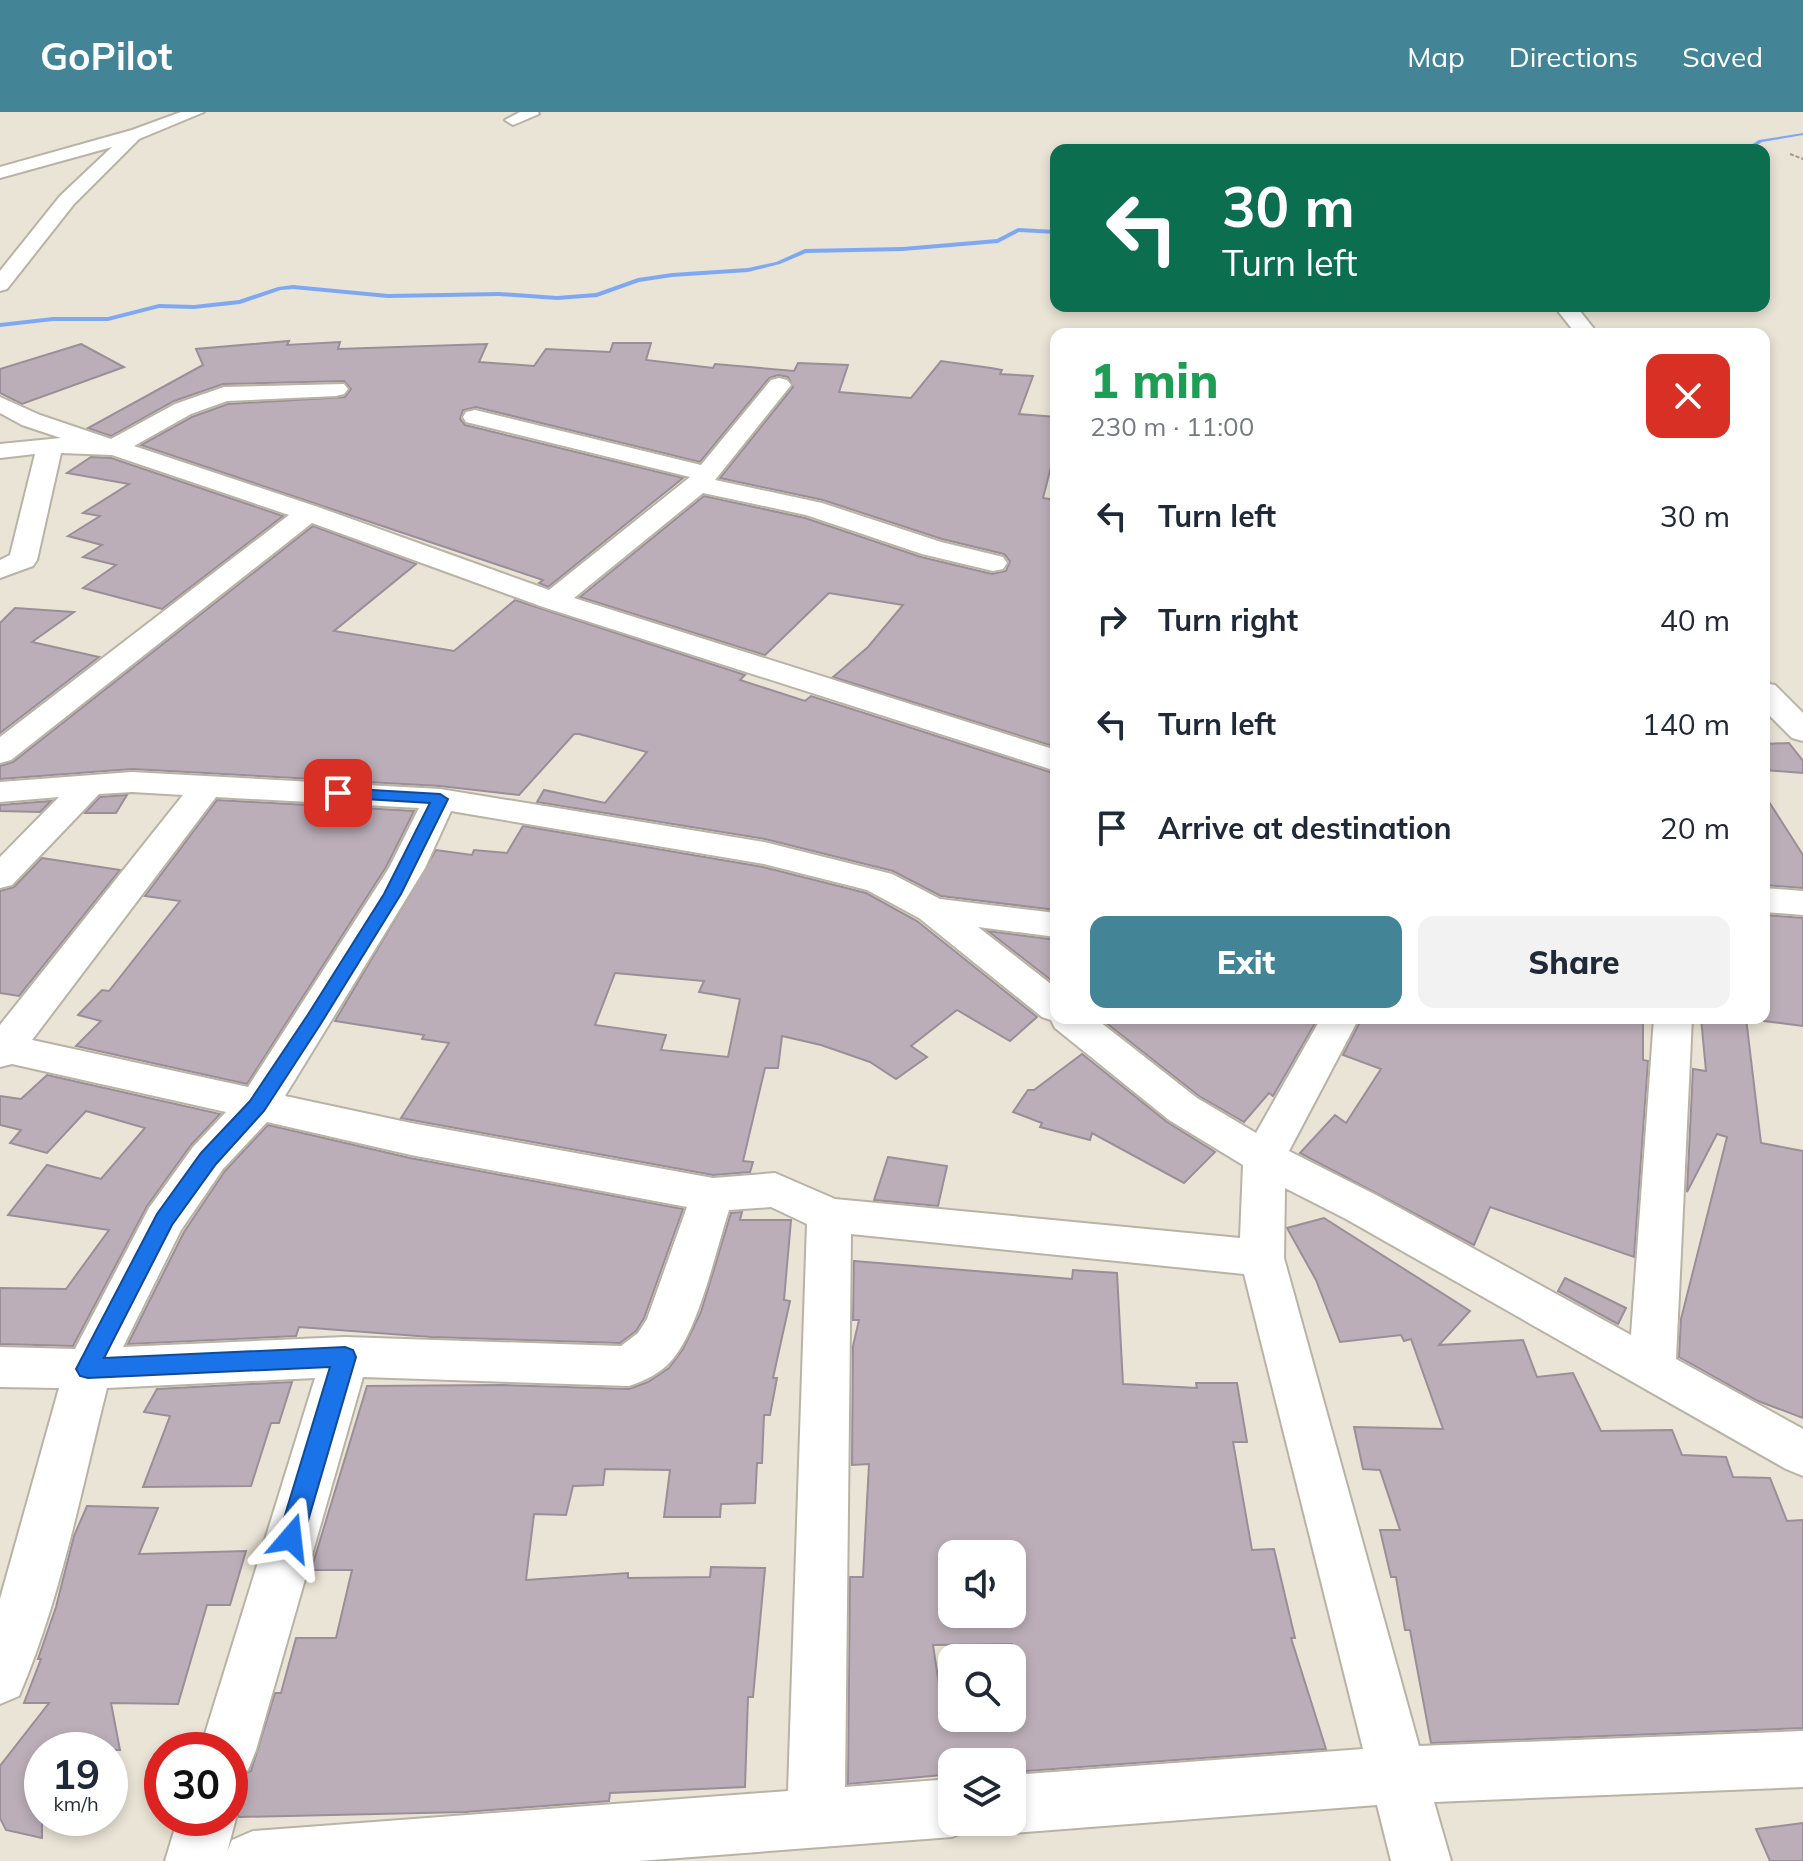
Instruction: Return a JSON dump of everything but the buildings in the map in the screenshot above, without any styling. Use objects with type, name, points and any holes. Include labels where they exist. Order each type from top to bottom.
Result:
[{"type":"street","points":[[0,173],[138,134],[196,112]]},
{"type":"street","points":[[513,120],[531,114],[529,112]]},
{"type":"street","points":[[0,285],[67,200],[119,147],[138,134]]},
{"type":"street","points":[[1570,312],[1582,328]]},
{"type":"street","points":[[553,601],[703,479],[779,385]]},
{"type":"street","points":[[0,451],[50,445],[113,448],[183,409],[224,394],[336,389]]},
{"type":"street","points":[[0,404],[31,420],[309,513],[553,601],[1050,759]]},
{"type":"street","points":[[475,417],[813,509],[932,548],[993,563]]},
{"type":"street","points":[[0,570],[23,560],[50,445]]},
{"type":"street","points":[[0,753],[309,513]]},
{"type":"street","points":[[1770,698],[1803,731]]},
{"type":"street","points":[[0,792],[132,782],[440,799],[764,853],[879,882],[932,910],[1050,1003]]},
{"type":"street","points":[[0,877],[90,785]]},
{"type":"street","points":[[206,787],[2,1050],[411,1139],[713,1195],[775,1190],[829,1215],[1262,1258]]},
{"type":"street","points":[[0,1677],[31,1586],[88,1369],[164,1220],[208,1158],[257,1106],[363,944],[407,868],[440,799]]},
{"type":"street","points":[[1770,900],[1803,903]]},
{"type":"street","points":[[932,910],[1050,924]]},
{"type":"street","points":[[1077,1024],[1183,1109],[1264,1158],[1361,1207],[1803,1454]]},
{"type":"street","points":[[1337,1024],[1264,1158],[1262,1258],[1421,1861]]},
{"type":"street","points":[[1652,1369],[1673,1024]]},
{"type":"street","points":[[0,1367],[88,1369],[345,1357],[629,1366],[655,1347],[668,1326],[713,1195]]},
{"type":"street","points":[[816,1819],[829,1215]]},
{"type":"street","points":[[233,1732],[345,1357]]},
{"type":"street","points":[[1026,1803],[1398,1775],[1803,1759]]},
{"type":"street","points":[[253,1861],[938,1809]]},
{"type":"street","points":[[195,1861],[202,1836]]},
{"type":"path","points":[[1790,154],[1803,159]]},
{"type":"waterway","points":[[1756,144],[1803,134]]},
{"type":"waterway","points":[[0,325],[53,319],[108,319],[159,306],[194,307],[240,302],[280,288],[293,287],[388,296],[499,294],[557,298],[597,295],[638,280],[748,270],[778,263],[805,251],[903,249],[998,241],[1018,230],[1050,232]]},
{"type":"route","points":[[291,1538],[345,1357],[88,1369],[164,1220],[208,1158],[257,1106],[314,1020],[407,868],[440,799],[338,793]]}]
